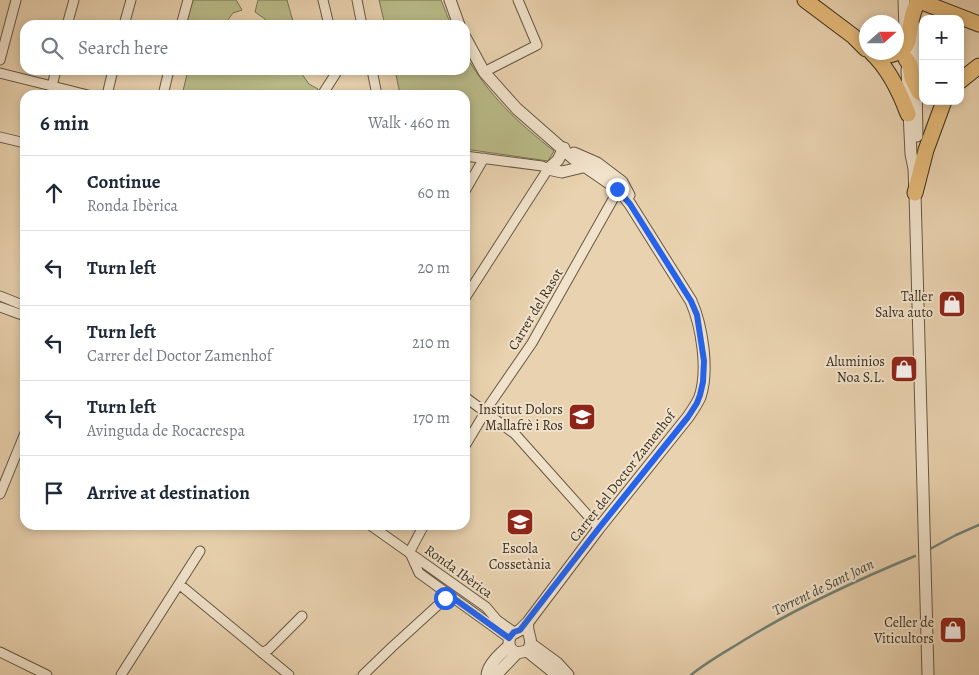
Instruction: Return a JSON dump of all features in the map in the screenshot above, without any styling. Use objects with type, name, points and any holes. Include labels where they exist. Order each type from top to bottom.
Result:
[{"type":"highway","points":[[805,0],[859,42]]},
{"type":"highway","points":[[919,88],[912,78],[908,44],[912,2],[979,24]]},
{"type":"highway","points":[[904,48],[908,44]]},
{"type":"highway","points":[[877,60],[891,77],[908,114]]},
{"type":"highway","points":[[964,77],[979,66]]},
{"type":"highway","points":[[915,193],[926,150],[943,105]]},
{"type":"street","points":[[0,60],[16,0]]},
{"type":"street","points":[[68,20],[74,0]]},
{"type":"street","points":[[125,20],[131,0]]},
{"type":"street","points":[[182,20],[188,0]]},
{"type":"street","points":[[323,0],[328,20]]},
{"type":"street","points":[[357,0],[361,20]]},
{"type":"street","points":[[450,0],[457,20]]},
{"type":"street","points":[[484,72],[537,45],[518,0]]},
{"type":"street","points":[[908,44],[919,86]]},
{"type":"street","points":[[908,44],[908,114],[915,193],[928,675]]},
{"type":"street","points":[[470,46],[484,72],[517,109],[564,148],[621,186]]},
{"type":"street","points":[[0,73],[68,90]]},
{"type":"street","points":[[52,86],[55,75]]},
{"type":"street","points":[[108,90],[112,75]]},
{"type":"street","points":[[164,90],[169,75]]},
{"type":"street","points":[[326,90],[335,75]]},
{"type":"street","points":[[373,75],[377,90]]},
{"type":"street","points":[[914,170],[919,105]]},
{"type":"street","points":[[0,137],[20,143]]},
{"type":"street","points":[[470,290],[548,169],[558,160],[564,148]]},
{"type":"street","points":[[470,157],[542,166],[562,172],[592,165]]},
{"type":"street","points":[[470,182],[484,158]]},
{"type":"street","name":"Carrer del Doctor Zamenhof","points":[[520,639],[599,528],[688,417],[700,395],[704,361],[697,315],[691,301],[630,204],[629,195],[621,186]]},
{"type":"street","name":"Carrer del Rasot","points":[[470,436],[478,421],[532,343],[621,186]]},
{"type":"street","points":[[0,296],[20,304]]},
{"type":"street","points":[[0,307],[20,314]]},
{"type":"street","points":[[470,401],[515,434],[599,528]]},
{"type":"street","points":[[0,494],[20,445]]},
{"type":"street","name":"Ronda Ibèrica","points":[[377,530],[486,607],[497,620],[520,639]]},
{"type":"street","points":[[409,553],[421,530]]},
{"type":"street","points":[[121,675],[200,551]]},
{"type":"street","name":"Ronda Ibèrica","points":[[409,553],[419,573],[449,595],[520,639]]},
{"type":"street","points":[[179,584],[198,597],[289,675]]},
{"type":"street","points":[[363,675],[394,650],[449,595]]},
{"type":"street","points":[[262,653],[270,649],[302,616]]},
{"type":"street","points":[[487,675],[487,670],[495,660],[520,639]]},
{"type":"street","points":[[496,675],[520,639]]},
{"type":"street","points":[[520,639],[557,675]]},
{"type":"street","points":[[520,639],[556,664],[568,675]]},
{"type":"street","points":[[0,652],[32,672],[47,675]]},
{"type":"green space","points":[[192,0],[236,0],[242,10],[233,13],[228,20],[187,20]]},
{"type":"green space","points":[[258,0],[287,0],[293,20],[266,20],[255,12]]},
{"type":"green space","points":[[379,0],[441,0],[449,20],[384,20]]},
{"type":"green space","points":[[470,62],[494,96],[528,130],[554,151],[548,161],[470,150],[470,90],[399,90],[396,75],[470,75]]},
{"type":"green space","points":[[187,75],[303,75],[309,84],[318,89],[318,90],[183,90]]},
{"type":"waterway","name":"Torrent de Sant Joan","points":[[930,549],[979,525]]},
{"type":"waterway","name":"Torrent de Sant Joan","points":[[691,675],[718,656],[787,615],[850,584],[915,556]]},
{"type":"place","name":"Taller Salva auto","points":[[952,304]]},
{"type":"place","name":"Aluminios Noa S.L.","points":[[904,369]]},
{"type":"place","name":"Institut Dolors Mallafrè i Ros","points":[[582,417]]},
{"type":"place","name":"Escola Cossetània","points":[[520,522]]},
{"type":"place","name":"Celler de Viticultors","points":[[953,630]]},
{"type":"route","points":[[445,598],[449,595],[509,638],[514,632],[520,630],[688,417],[697,403],[703,382],[704,361],[697,315],[691,301],[630,204],[617,189]]}]
